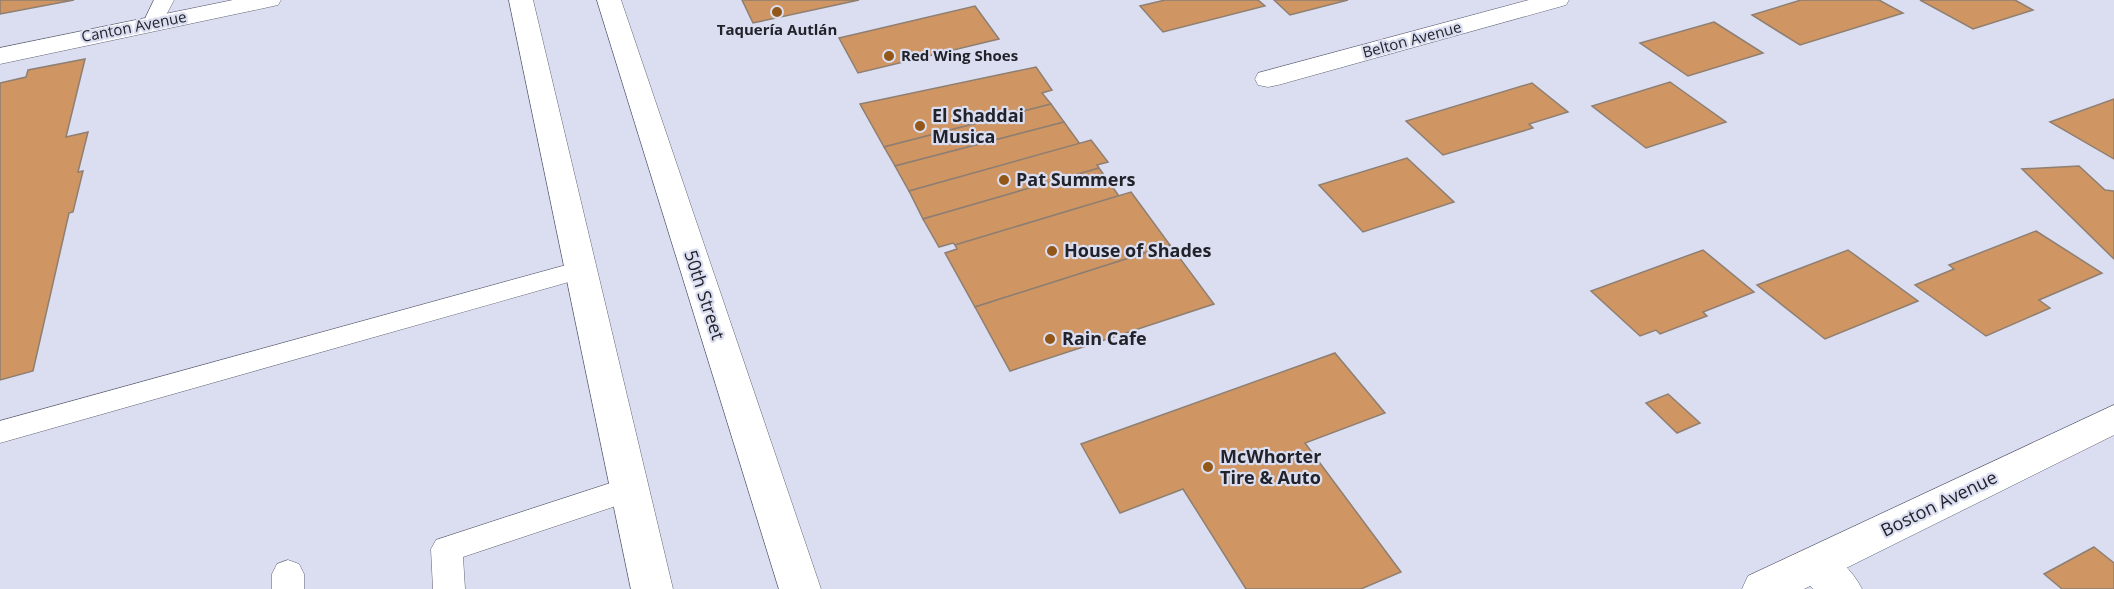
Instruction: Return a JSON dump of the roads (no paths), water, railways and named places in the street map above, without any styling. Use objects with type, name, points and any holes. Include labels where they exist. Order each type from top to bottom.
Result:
[{"type":"main road","name":"Canton Avenue","points":[[0,56],[269,0]]},
{"type":"main road","points":[[521,0],[652,589]]},
{"type":"main road","name":"50th Street","points":[[609,0],[800,589]]},
{"type":"main road","name":"Belton Avenue","points":[[1268,79],[1557,0]]},
{"type":"main road","name":"Boston Avenue","points":[[1763,589],[1828,577],[2114,419]]},
{"type":"lane","points":[[153,24],[164,0]]},
{"type":"lane","points":[[0,432],[581,270]]},
{"type":"lane","points":[[447,588],[447,549],[629,489]]},
{"type":"place","name":"Taquería Autlán","points":[[777,12]]},
{"type":"place","name":"Red Wing Shoes","points":[[889,56]]},
{"type":"place","name":"El Shaddai Musica","points":[[920,126]]},
{"type":"place","name":"Pat Summers","points":[[1004,180]]},
{"type":"place","name":"House of Shades","points":[[1052,251]]},
{"type":"place","name":"Rain Cafe","points":[[1050,339]]},
{"type":"place","name":"McWhorter Tire & Auto","points":[[1208,467]]}]
